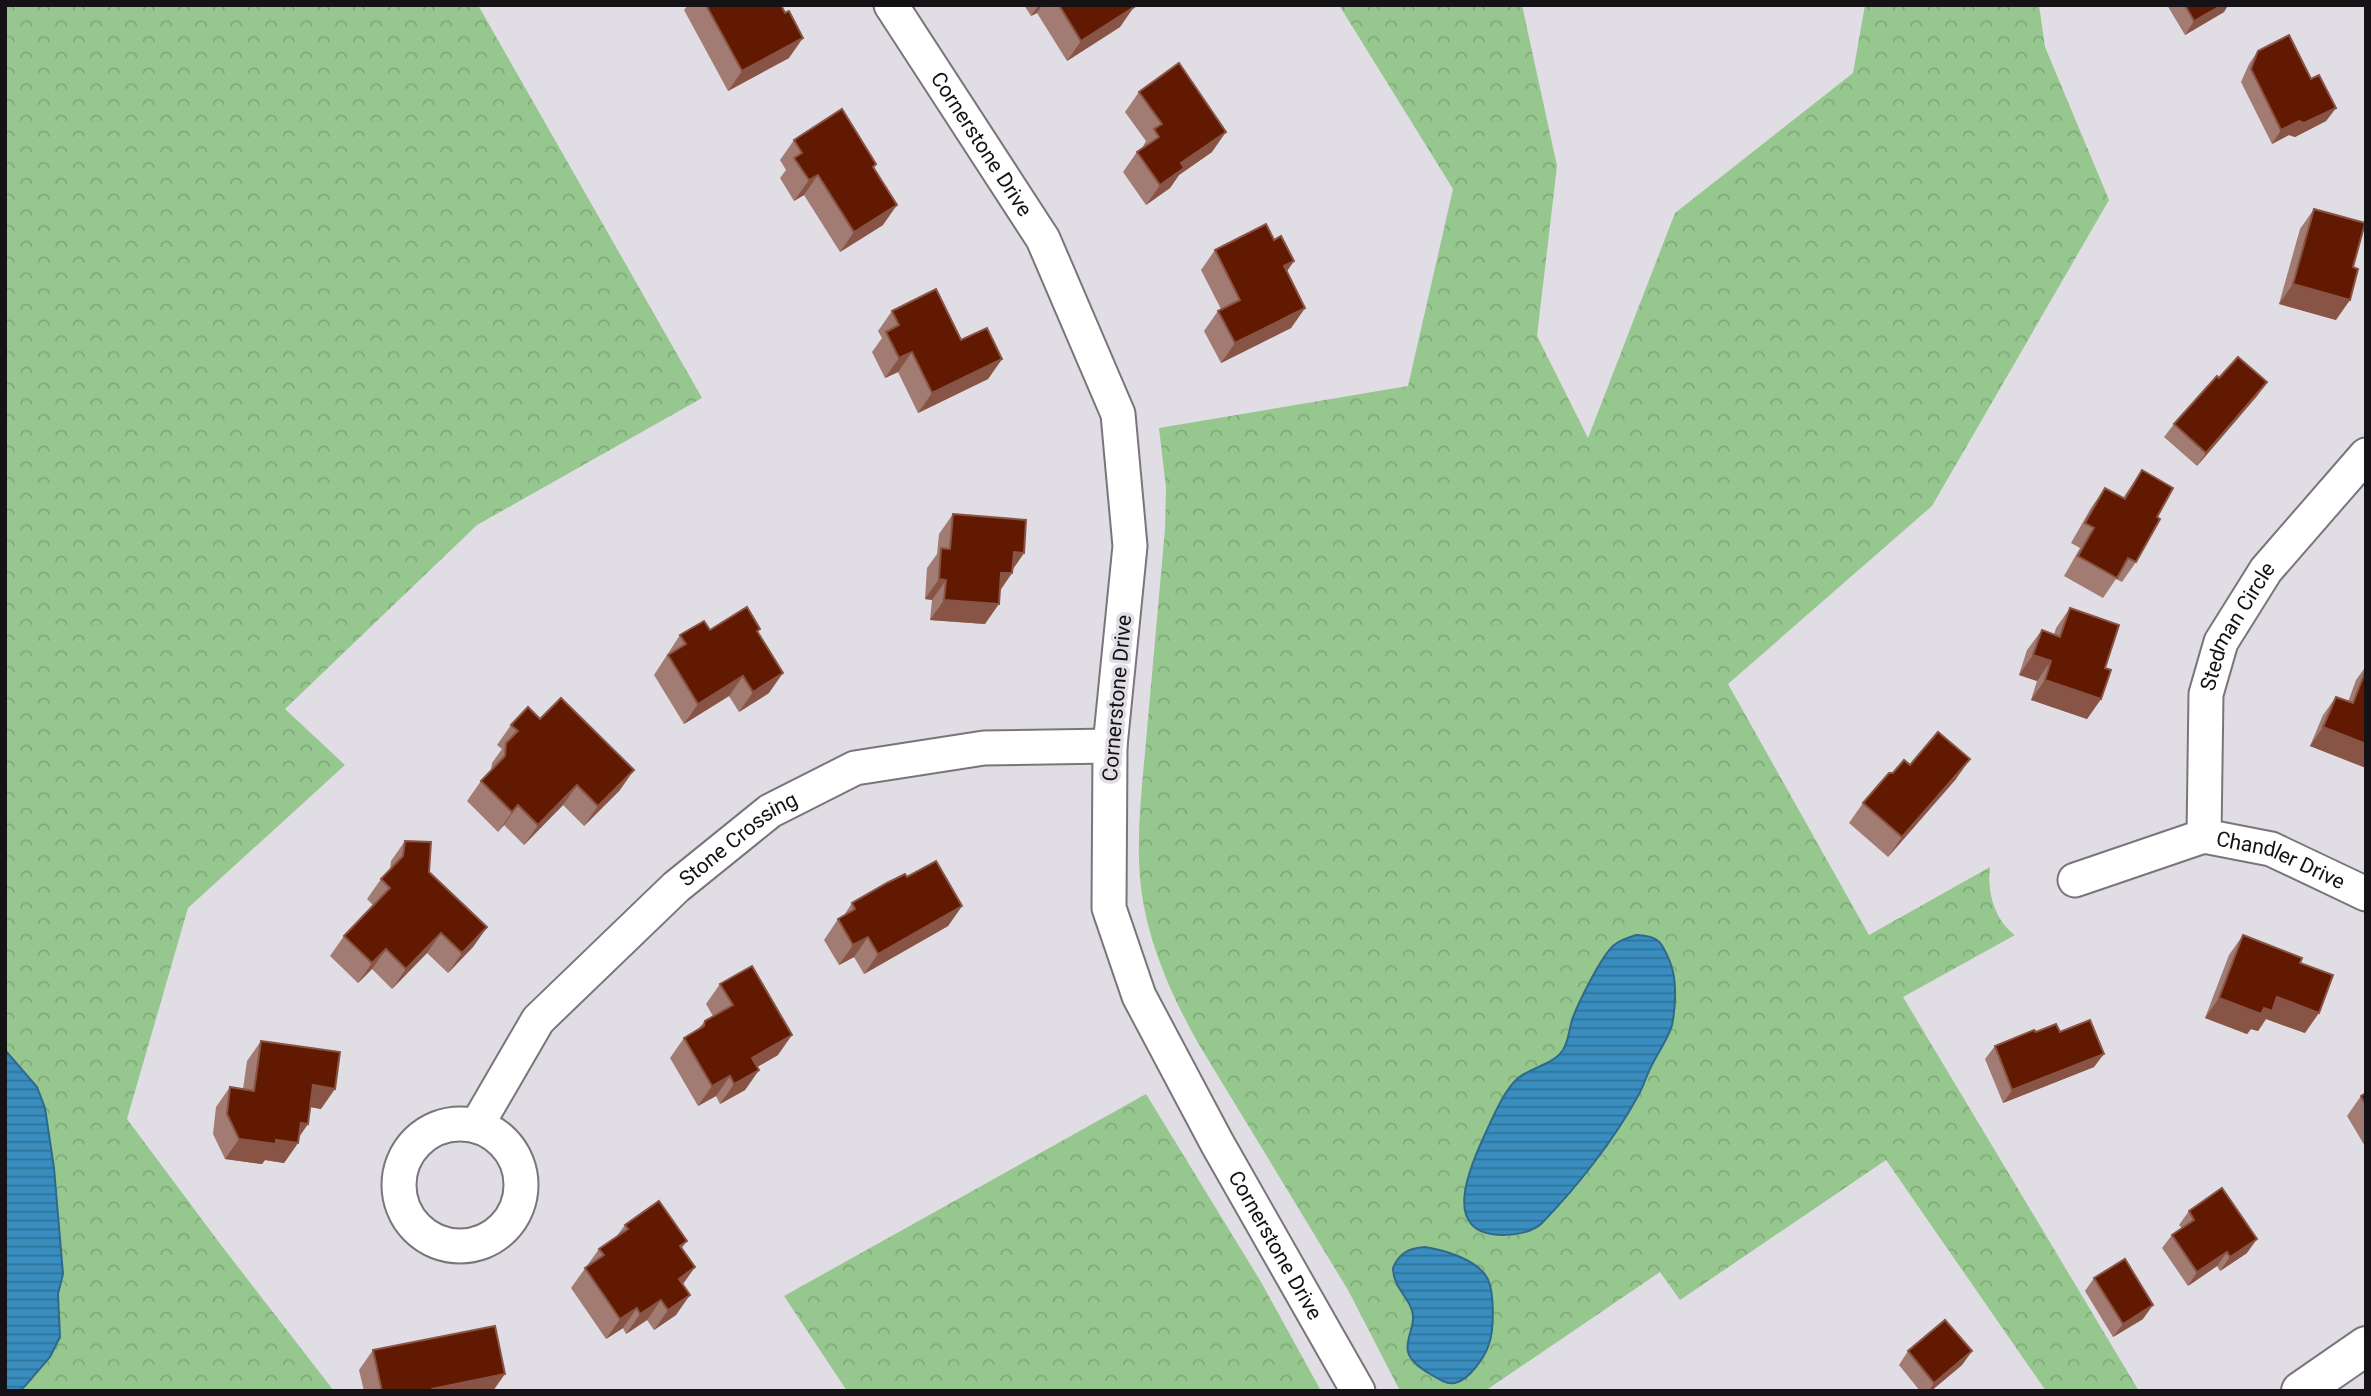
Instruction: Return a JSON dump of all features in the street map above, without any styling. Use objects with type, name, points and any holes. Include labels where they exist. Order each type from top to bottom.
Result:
[{"type":"main road","points":[[2301,1391],[2366,1346]]},
{"type":"street","name":"Cornerstone Drive","points":[[891,5],[1043,239],[1118,414],[1130,547],[1110,746],[1110,908],[1139,996],[1217,1143],[1358,1391]]},
{"type":"street","name":"Stedman Circle","points":[[2204,836],[2206,694],[2221,642],[2266,570],[2366,455]]},
{"type":"street","name":"Stone Crossing","points":[[477,1125],[538,1020],[676,887],[770,811],[855,768],[984,748],[1110,746]]},
{"type":"street","name":"Chandler Drive","points":[[2075,880],[2204,836],[2271,849],[2366,894]]},
{"type":"green space","points":[[5,5],[478,5],[702,398],[477,525],[285,709],[345,765],[188,908],[127,1119],[334,1391],[5,1391]]},
{"type":"green space","points":[[1339,5],[1522,5],[1557,166],[1537,336],[1588,438],[1675,213],[1853,73],[1865,5],[2039,5],[2045,47],[2109,200],[1932,506],[1728,684],[1869,935],[1990,867],[1993,904],[2002,921],[2015,935],[1903,997],[2139,1391],[2046,1391],[1886,1160],[1680,1300],[1660,1272],[1485,1391],[1400,1391],[1348,1290],[1198,1043],[1160,964],[1147,921],[1140,878],[1140,804],[1165,529],[1166,488],[1159,428],[1408,386],[1453,189]]},
{"type":"green space","points":[[1146,1094],[1261,1282],[1321,1391],[847,1391],[784,1296]]},
{"type":"water","points":[[1637,935],[1655,939],[1662,945],[1674,976],[1675,993],[1671,1030],[1640,1092],[1594,1162],[1542,1223],[1529,1231],[1513,1234],[1483,1232],[1471,1224],[1465,1211],[1464,1196],[1473,1162],[1499,1105],[1520,1076],[1552,1060],[1563,1050],[1575,1012],[1602,960],[1616,944]]},
{"type":"water","points":[[5,1050],[37,1087],[45,1108],[54,1168],[63,1274],[58,1294],[60,1337],[50,1357],[19,1391],[5,1391]]},
{"type":"water","points":[[1425,1247],[1467,1260],[1486,1276],[1491,1290],[1493,1320],[1487,1349],[1471,1373],[1455,1383],[1445,1382],[1427,1372],[1414,1362],[1408,1352],[1412,1310],[1396,1282],[1393,1268],[1405,1252]]},
{"type":"building","points":[[706,5],[781,5],[785,13],[789,11],[803,38],[742,71]]},
{"type":"building","points":[[1059,5],[1132,5],[1134,7],[1081,41]]},
{"type":"building","points":[[2185,5],[2222,5],[2194,21]]},
{"type":"building","points":[[2289,35],[2311,79],[2319,75],[2336,108],[2281,130],[2251,69],[2258,51]]},
{"type":"building","points":[[1179,63],[1226,132],[1181,163],[1184,168],[1160,185],[1137,152],[1159,137],[1154,129],[1162,124],[1139,92]]},
{"type":"building","points":[[842,109],[876,164],[873,167],[897,205],[854,232],[818,175],[809,180],[794,158],[802,153],[794,140]]},
{"type":"building","points":[[2314,209],[2365,223],[2353,267],[2358,269],[2350,300],[2293,284]]},
{"type":"building","points":[[1266,224],[1274,240],[1281,236],[1294,261],[1284,266],[1305,308],[1235,343],[1218,311],[1240,300],[1215,250]]},
{"type":"building","points":[[936,289],[961,340],[987,328],[1002,359],[932,393],[912,352],[899,358],[886,332],[899,325],[892,311]]},
{"type":"building","points":[[2238,357],[2267,382],[2206,453],[2174,424]]},
{"type":"building","points":[[2142,470],[2173,488],[2157,517],[2160,519],[2136,562],[2128,558],[2117,578],[2078,556],[2094,528],[2085,523],[2105,488],[2125,499]]},
{"type":"building","points":[[953,514],[1026,520],[1024,553],[1014,552],[1012,573],[1001,573],[999,604],[944,600],[946,580],[939,579],[941,548],[950,549]]},
{"type":"building","points":[[747,607],[760,629],[757,631],[783,673],[753,692],[743,676],[698,704],[668,655],[686,644],[680,635],[704,621],[710,630]]},
{"type":"building","points":[[2070,608],[2119,625],[2105,668],[2111,670],[2101,699],[2045,680],[2051,661],[2033,655],[2042,630],[2060,637]]},
{"type":"building","points":[[2366,670],[2366,744],[2323,727],[2336,697],[2353,703]]},
{"type":"building","points":[[561,698],[634,770],[598,806],[577,785],[538,825],[518,805],[512,812],[481,781],[505,756],[506,743],[518,731],[511,725],[528,707],[540,719]]},
{"type":"building","points":[[1938,732],[1970,759],[1902,837],[1863,803],[1904,760],[1910,765]]},
{"type":"building","points":[[405,841],[431,842],[429,872],[487,927],[462,953],[441,933],[406,969],[386,949],[372,963],[344,936],[390,888],[381,879],[403,856]]},
{"type":"building","points":[[936,861],[962,906],[878,954],[868,937],[853,945],[838,919],[855,909],[852,903],[905,874],[907,877]]},
{"type":"building","points":[[2243,935],[2302,958],[2300,963],[2333,975],[2319,1013],[2277,997],[2272,1011],[2264,1008],[2261,1014],[2219,998]]},
{"type":"building","points":[[752,966],[792,1035],[752,1058],[759,1070],[734,1084],[730,1076],[712,1086],[684,1038],[704,1026],[705,1021],[733,1005],[720,984]]},
{"type":"building","points":[[2090,1020],[2104,1054],[2012,1090],[1995,1046],[2034,1030],[2036,1032],[2056,1024],[2060,1032]]},
{"type":"building","points":[[261,1041],[340,1052],[335,1089],[313,1085],[308,1124],[301,1123],[298,1143],[276,1140],[276,1144],[239,1139],[227,1114],[230,1087],[254,1091]]},
{"type":"building","points":[[2222,1188],[2257,1239],[2230,1257],[2227,1252],[2197,1272],[2172,1235],[2194,1220],[2189,1211]]},
{"type":"building","points":[[659,1201],[687,1241],[680,1246],[695,1267],[679,1279],[690,1295],[668,1310],[661,1300],[640,1314],[637,1308],[620,1319],[585,1268],[604,1255],[599,1249],[628,1229],[625,1225]]},
{"type":"building","points":[[2125,1259],[2153,1305],[2123,1324],[2094,1278]]},
{"type":"building","points":[[1945,1320],[1972,1351],[1934,1383],[1908,1351]]},
{"type":"building","points":[[495,1326],[505,1374],[431,1391],[382,1391],[373,1350]]}]
